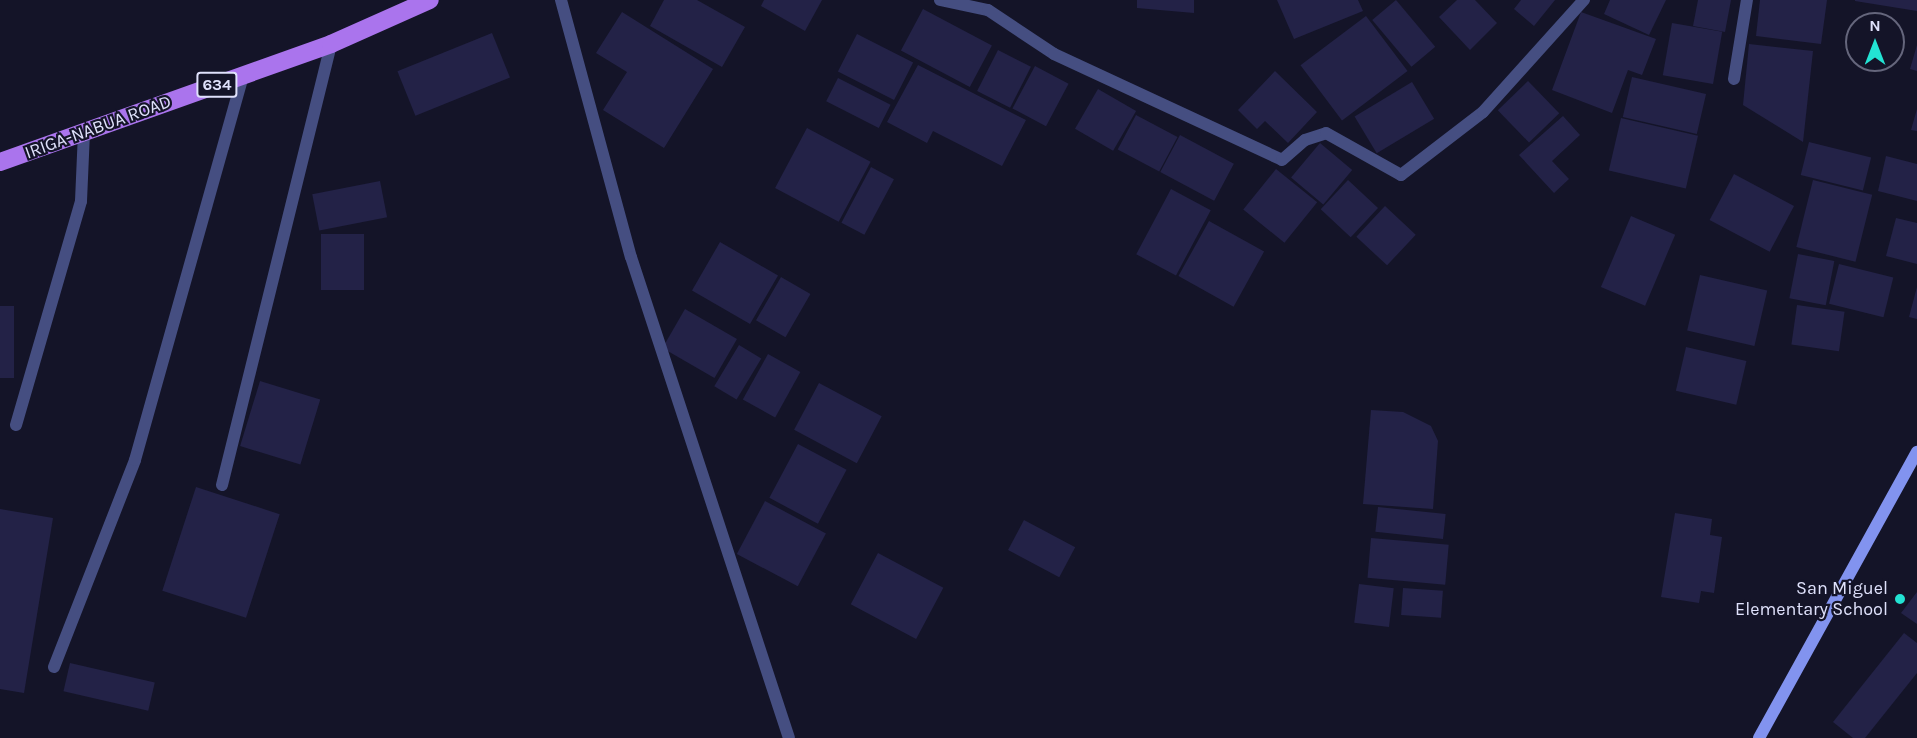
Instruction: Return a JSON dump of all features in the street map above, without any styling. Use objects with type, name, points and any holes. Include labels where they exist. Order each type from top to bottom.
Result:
[{"type":"main road","name":"IRIGA-NABUA ROAD","points":[[0,162],[331,44],[430,0]]},
{"type":"street","points":[[561,0],[631,258],[789,738]]},
{"type":"street","points":[[940,0],[988,10],[1054,54],[1282,160],[1305,140],[1326,133],[1401,175],[1483,112],[1584,0]]},
{"type":"street","points":[[1734,79],[1747,0]]},
{"type":"street","points":[[222,485],[331,44]]},
{"type":"street","points":[[54,667],[135,460],[243,76]]},
{"type":"street","points":[[16,425],[81,201],[84,132]]},
{"type":"street","points":[[1759,738],[1917,452]]},
{"type":"building","points":[[664,0],[697,0],[745,27],[722,67],[650,26]]},
{"type":"building","points":[[764,0],[822,0],[805,31],[761,6]]},
{"type":"building","points":[[1137,0],[1194,0],[1194,13],[1137,8]]},
{"type":"building","points":[[1277,0],[1358,0],[1363,11],[1294,39]]},
{"type":"building","points":[[1396,0],[1435,47],[1411,67],[1372,20]]},
{"type":"building","points":[[1457,0],[1475,0],[1497,23],[1470,50],[1439,17]]},
{"type":"building","points":[[1521,0],[1555,0],[1534,26],[1514,9]]},
{"type":"building","points":[[1610,0],[1666,0],[1649,35],[1604,14]]},
{"type":"building","points":[[1698,0],[1731,0],[1725,32],[1693,26]]},
{"type":"building","points":[[1760,0],[1827,0],[1821,44],[1756,36]]},
{"type":"building","points":[[1917,0],[1917,11],[1855,1]]},
{"type":"building","points":[[923,9],[992,46],[970,87],[901,50]]},
{"type":"building","points":[[622,12],[713,69],[664,148],[603,110],[627,72],[596,53]]},
{"type":"building","points":[[1581,12],[1656,39],[1642,75],[1628,70],[1612,113],[1552,90]]},
{"type":"building","points":[[1366,16],[1408,71],[1342,120],[1301,65]]},
{"type":"building","points":[[1672,23],[1722,32],[1713,84],[1663,75]]},
{"type":"building","points":[[492,33],[510,78],[415,116],[397,71]]},
{"type":"building","points":[[857,34],[913,63],[894,100],[838,71]]},
{"type":"building","points":[[1749,44],[1813,51],[1803,142],[1743,105]]},
{"type":"building","points":[[1917,45],[1917,71],[1910,69]]},
{"type":"building","points":[[998,50],[1031,67],[1010,108],[977,91]]},
{"type":"building","points":[[918,65],[1026,120],[1002,166],[933,131],[927,143],[887,122]]},
{"type":"building","points":[[1035,66],[1069,84],[1046,126],[1012,108]]},
{"type":"building","points":[[1275,71],[1317,112],[1288,143],[1265,121],[1257,129],[1238,110]]},
{"type":"building","points":[[1632,77],[1706,94],[1697,134],[1623,117]]},
{"type":"building","points":[[838,78],[891,105],[879,128],[826,101]]},
{"type":"building","points":[[1528,81],[1559,113],[1529,143],[1498,110]]},
{"type":"building","points":[[1412,82],[1434,119],[1377,153],[1355,117]]},
{"type":"building","points":[[1098,89],[1136,111],[1113,151],[1075,129]]},
{"type":"building","points":[[1917,109],[1917,131],[1911,130]]},
{"type":"building","points":[[1136,115],[1177,137],[1159,172],[1118,149]]},
{"type":"building","points":[[1563,116],[1580,135],[1552,161],[1569,179],[1554,193],[1519,155]]},
{"type":"building","points":[[1621,118],[1698,136],[1686,188],[1609,171]]},
{"type":"building","points":[[807,128],[871,162],[839,222],[775,188]]},
{"type":"building","points":[[1180,135],[1234,164],[1214,201],[1160,172]]},
{"type":"building","points":[[1809,142],[1871,157],[1863,190],[1801,175]]},
{"type":"building","points":[[1320,143],[1352,170],[1323,204],[1291,177]]},
{"type":"building","points":[[1886,156],[1917,164],[1917,201],[1878,191]]},
{"type":"building","points":[[871,167],[894,179],[864,235],[841,223]]},
{"type":"building","points":[[1276,169],[1317,202],[1284,243],[1243,209]]},
{"type":"building","points":[[1734,174],[1794,206],[1770,252],[1710,220]]},
{"type":"building","points":[[1348,180],[1378,208],[1351,237],[1321,209]]},
{"type":"building","points":[[1813,180],[1872,195],[1855,262],[1796,247]]},
{"type":"building","points":[[380,181],[387,217],[319,230],[312,194]]},
{"type":"building","points":[[1171,189],[1211,210],[1176,275],[1136,254]]},
{"type":"building","points":[[1385,206],[1416,235],[1387,265],[1356,237]]},
{"type":"building","points":[[1631,216],[1675,235],[1645,306],[1601,287]]},
{"type":"building","points":[[1896,218],[1917,223],[1917,264],[1886,256]]},
{"type":"building","points":[[1209,221],[1264,252],[1234,307],[1178,276]]},
{"type":"building","points":[[321,234],[364,234],[364,290],[321,290]]},
{"type":"building","points":[[720,242],[778,276],[750,324],[692,290]]},
{"type":"building","points":[[1798,254],[1834,261],[1826,305],[1789,298]]},
{"type":"building","points":[[1839,264],[1893,278],[1883,317],[1829,304]]},
{"type":"building","points":[[1700,275],[1767,291],[1754,346],[1687,331]]},
{"type":"building","points":[[781,277],[810,294],[785,337],[756,320]]},
{"type":"building","points":[[1917,287],[1917,319],[1909,317]]},
{"type":"building","points":[[1797,305],[1845,312],[1839,351],[1791,345]]},
{"type":"building","points":[[0,306],[14,306],[14,378],[0,378]]},
{"type":"building","points":[[685,309],[737,339],[714,378],[662,348]]},
{"type":"building","points":[[739,345],[761,358],[737,400],[714,386]]},
{"type":"building","points":[[1686,347],[1746,361],[1736,405],[1676,391]]},
{"type":"building","points":[[768,354],[800,372],[775,417],[743,399]]},
{"type":"building","points":[[260,381],[320,399],[300,464],[240,446]]},
{"type":"building","points":[[819,383],[882,416],[857,463],[794,430]]},
{"type":"building","points":[[1371,410],[1403,412],[1431,426],[1438,441],[1433,509],[1363,504]]},
{"type":"building","points":[[798,444],[847,470],[818,524],[769,498]]},
{"type":"building","points":[[196,487],[280,514],[246,618],[162,591]]},
{"type":"building","points":[[765,501],[826,533],[798,586],[737,554]]},
{"type":"building","points":[[1378,507],[1446,514],[1443,539],[1375,532]]},
{"type":"building","points":[[0,509],[53,518],[24,693],[0,689]]},
{"type":"building","points":[[1675,513],[1712,519],[1710,535],[1722,537],[1714,593],[1701,591],[1699,603],[1661,597]]},
{"type":"building","points":[[1024,520],[1075,547],[1059,577],[1008,550]]},
{"type":"building","points":[[1371,538],[1449,545],[1445,585],[1368,578]]},
{"type":"building","points":[[878,553],[943,588],[916,639],[851,604]]},
{"type":"building","points":[[1359,584],[1394,588],[1389,627],[1354,623]]},
{"type":"building","points":[[1403,588],[1443,591],[1441,618],[1401,615]]},
{"type":"building","points":[[1917,592],[1917,624],[1901,613]]},
{"type":"building","points":[[1904,633],[1917,643],[1917,673],[1865,738],[1853,738],[1833,722]]},
{"type":"building","points":[[70,663],[155,683],[148,711],[63,691]]},
{"type":"place","name":"San Miguel Elementary School","points":[[1900,599]]}]
